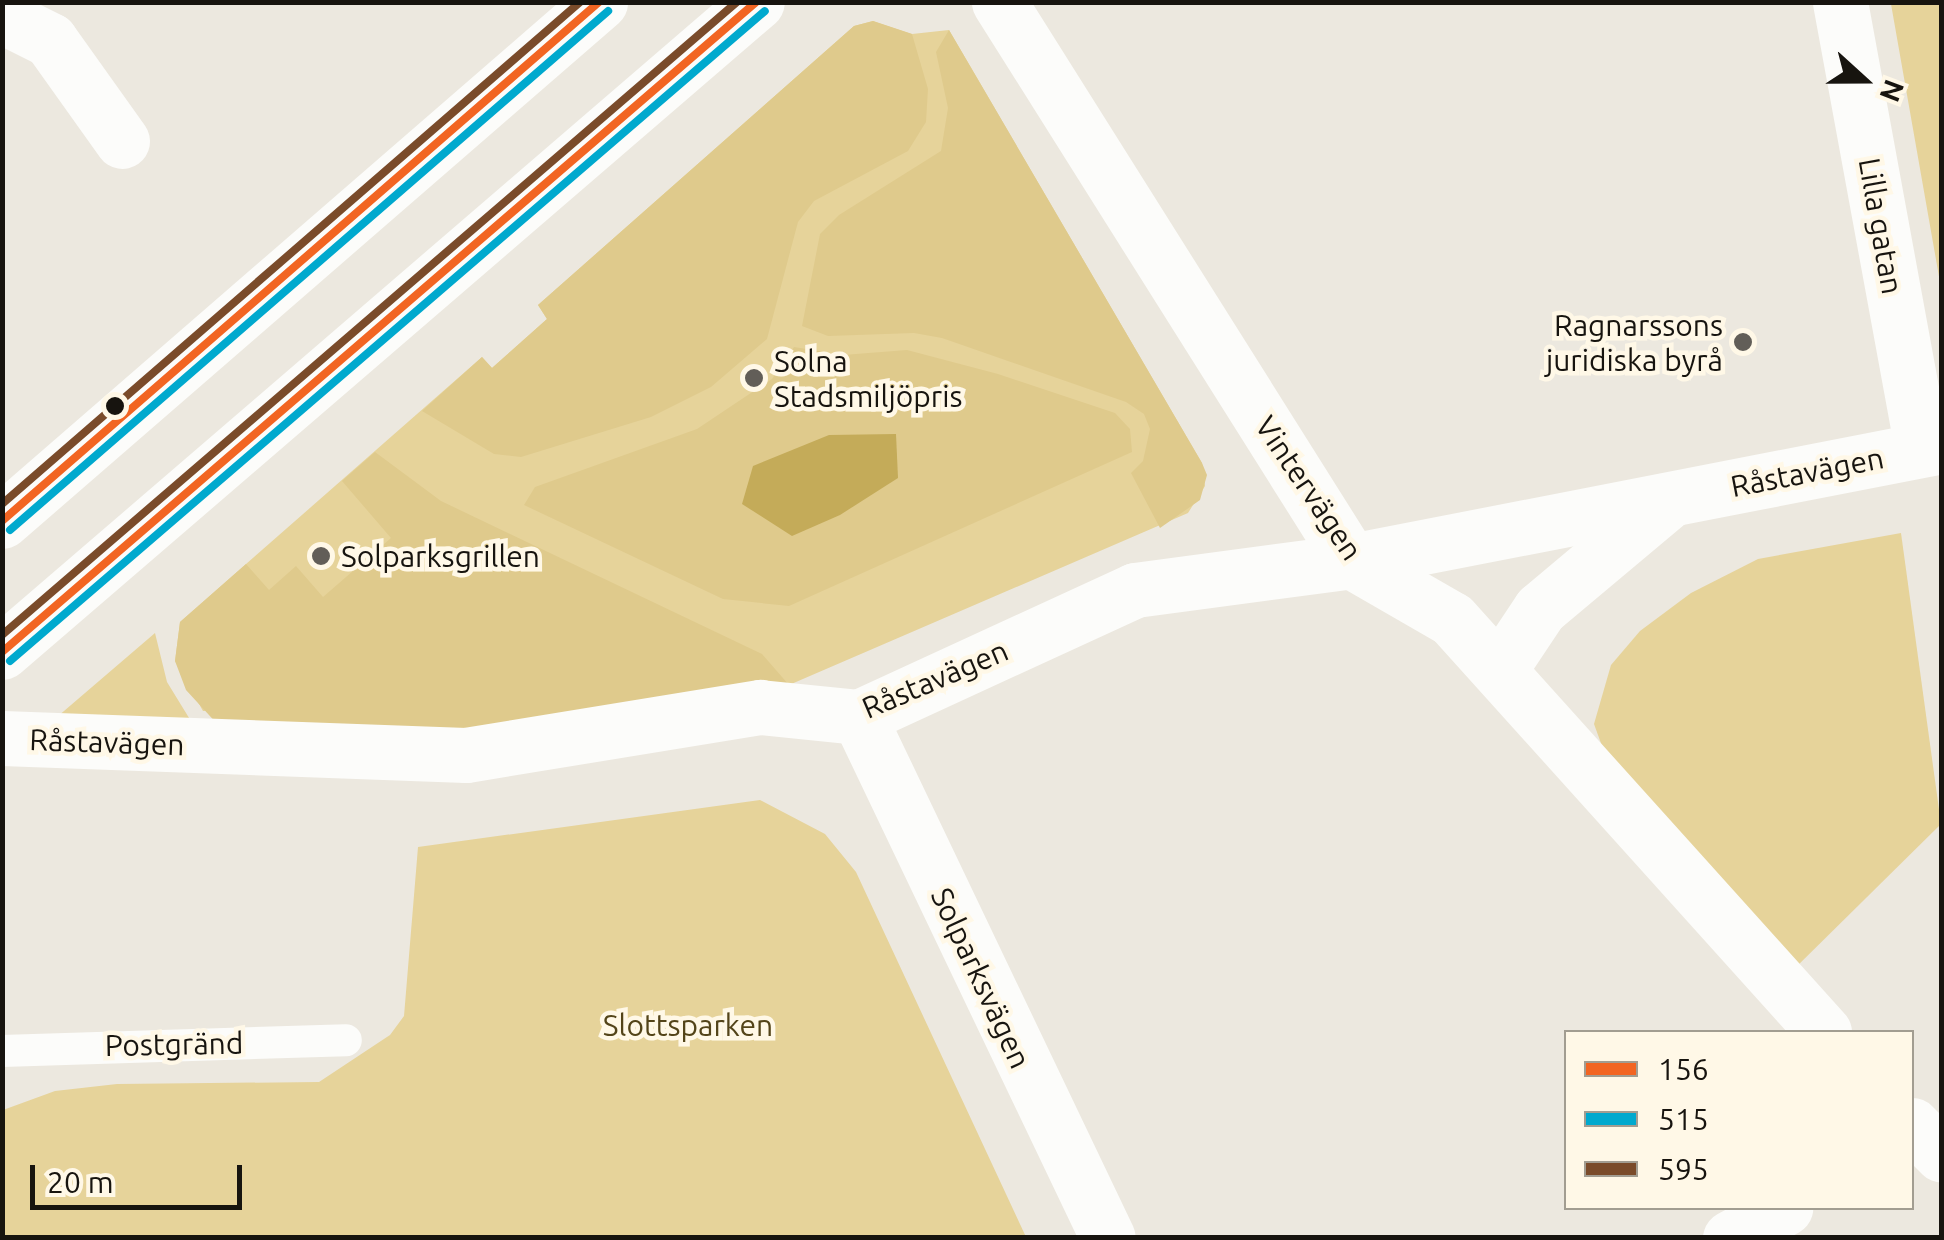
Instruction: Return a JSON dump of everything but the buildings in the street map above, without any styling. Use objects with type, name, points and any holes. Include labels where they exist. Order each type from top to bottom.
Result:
[{"type":"street","points":[[2,521],[600,2]]},
{"type":"street","points":[[2,652],[757,2]]},
{"type":"street","name":"Vintervägen","points":[[999,2],[1351,561],[1452,619],[1822,1030]]},
{"type":"street","name":"Lilla gatan","points":[[1840,2],[1932,448]]},
{"type":"street","points":[[2,16],[50,40],[122,141]]},
{"type":"street","name":"Råstavägen","points":[[2,738],[466,756],[760,707],[859,716],[1135,590],[1351,561],[1932,448]]},
{"type":"street","name":"Råstavägen","points":[[1500,669],[1540,609],[1672,498]]},
{"type":"street","name":"Solparksvägen","points":[[859,716],[1108,1238]]},
{"type":"street","points":[[1730,1238],[1781,1210]]},
{"type":"lane","name":"Postgränd","points":[[2,1050],[346,1040]]},
{"type":"green space","points":[[1941,3],[1941,288],[1891,4]]},
{"type":"green space","points":[[873,21],[912,34],[949,30],[1202,463],[1205,486],[1188,513],[789,685],[203,711],[175,661],[180,622],[482,357],[492,368],[547,319],[538,305],[854,26]]},
{"type":"green space","points":[[1901,533],[1941,824],[1788,975],[1618,790],[1594,724],[1611,665],[1640,631],[1691,593],[1758,559]]},
{"type":"green space","points":[[155,633],[167,682],[194,726],[50,723]]},
{"type":"green space","name":"Slottsparken","points":[[760,800],[825,834],[856,872],[1026,1237],[3,1237],[3,1110],[55,1091],[117,1084],[319,1082],[390,1035],[404,1016],[418,847]]},
{"type":"shaded area","points":[[873,21],[912,34],[928,89],[926,122],[908,151],[814,201],[798,222],[767,339],[711,387],[651,417],[521,457],[494,454],[422,411],[482,357],[492,368],[547,319],[538,305],[854,26]]},
{"type":"shaded area","points":[[949,30],[1202,463],[1207,475],[1200,500],[1160,528],[1131,473],[1143,461],[1150,429],[1144,414],[1126,402],[942,338],[914,333],[828,336],[802,326],[820,234],[839,215],[941,151],[948,108],[936,52]]},
{"type":"shaded area","points":[[794,347],[843,355],[907,350],[998,374],[1115,413],[1130,429],[1132,452],[789,606],[723,599],[524,505],[535,487],[697,429],[772,379]]},
{"type":"shaded area","points":[[896,434],[898,478],[840,515],[792,536],[742,504],[753,466],[829,435]]},
{"type":"shaded area","points":[[375,452],[441,501],[762,654],[789,685],[475,731],[220,727],[186,690],[175,661],[180,622],[246,564],[269,590],[296,566],[323,597],[391,538],[342,481]]},
{"type":"transit line","name":"595","points":[[2,504],[580,2]]},
{"type":"transit line","name":"156","points":[[2,521],[599,2]]},
{"type":"transit line","name":"595","points":[[2,635],[737,2]]},
{"type":"transit line","name":"156","points":[[2,652],[756,2]]},
{"type":"transit line","name":"515","points":[[10,530],[608,11]]},
{"type":"transit line","name":"515","points":[[10,661],[765,11]]},
{"type":"place","name":"Ragnarssons juridiska byrå","points":[[1743,342]]},
{"type":"place","name":"Solna Stadsmiljöpris","points":[[754,378]]},
{"type":"place","name":"Solparksgrillen","points":[[321,556]]}]
